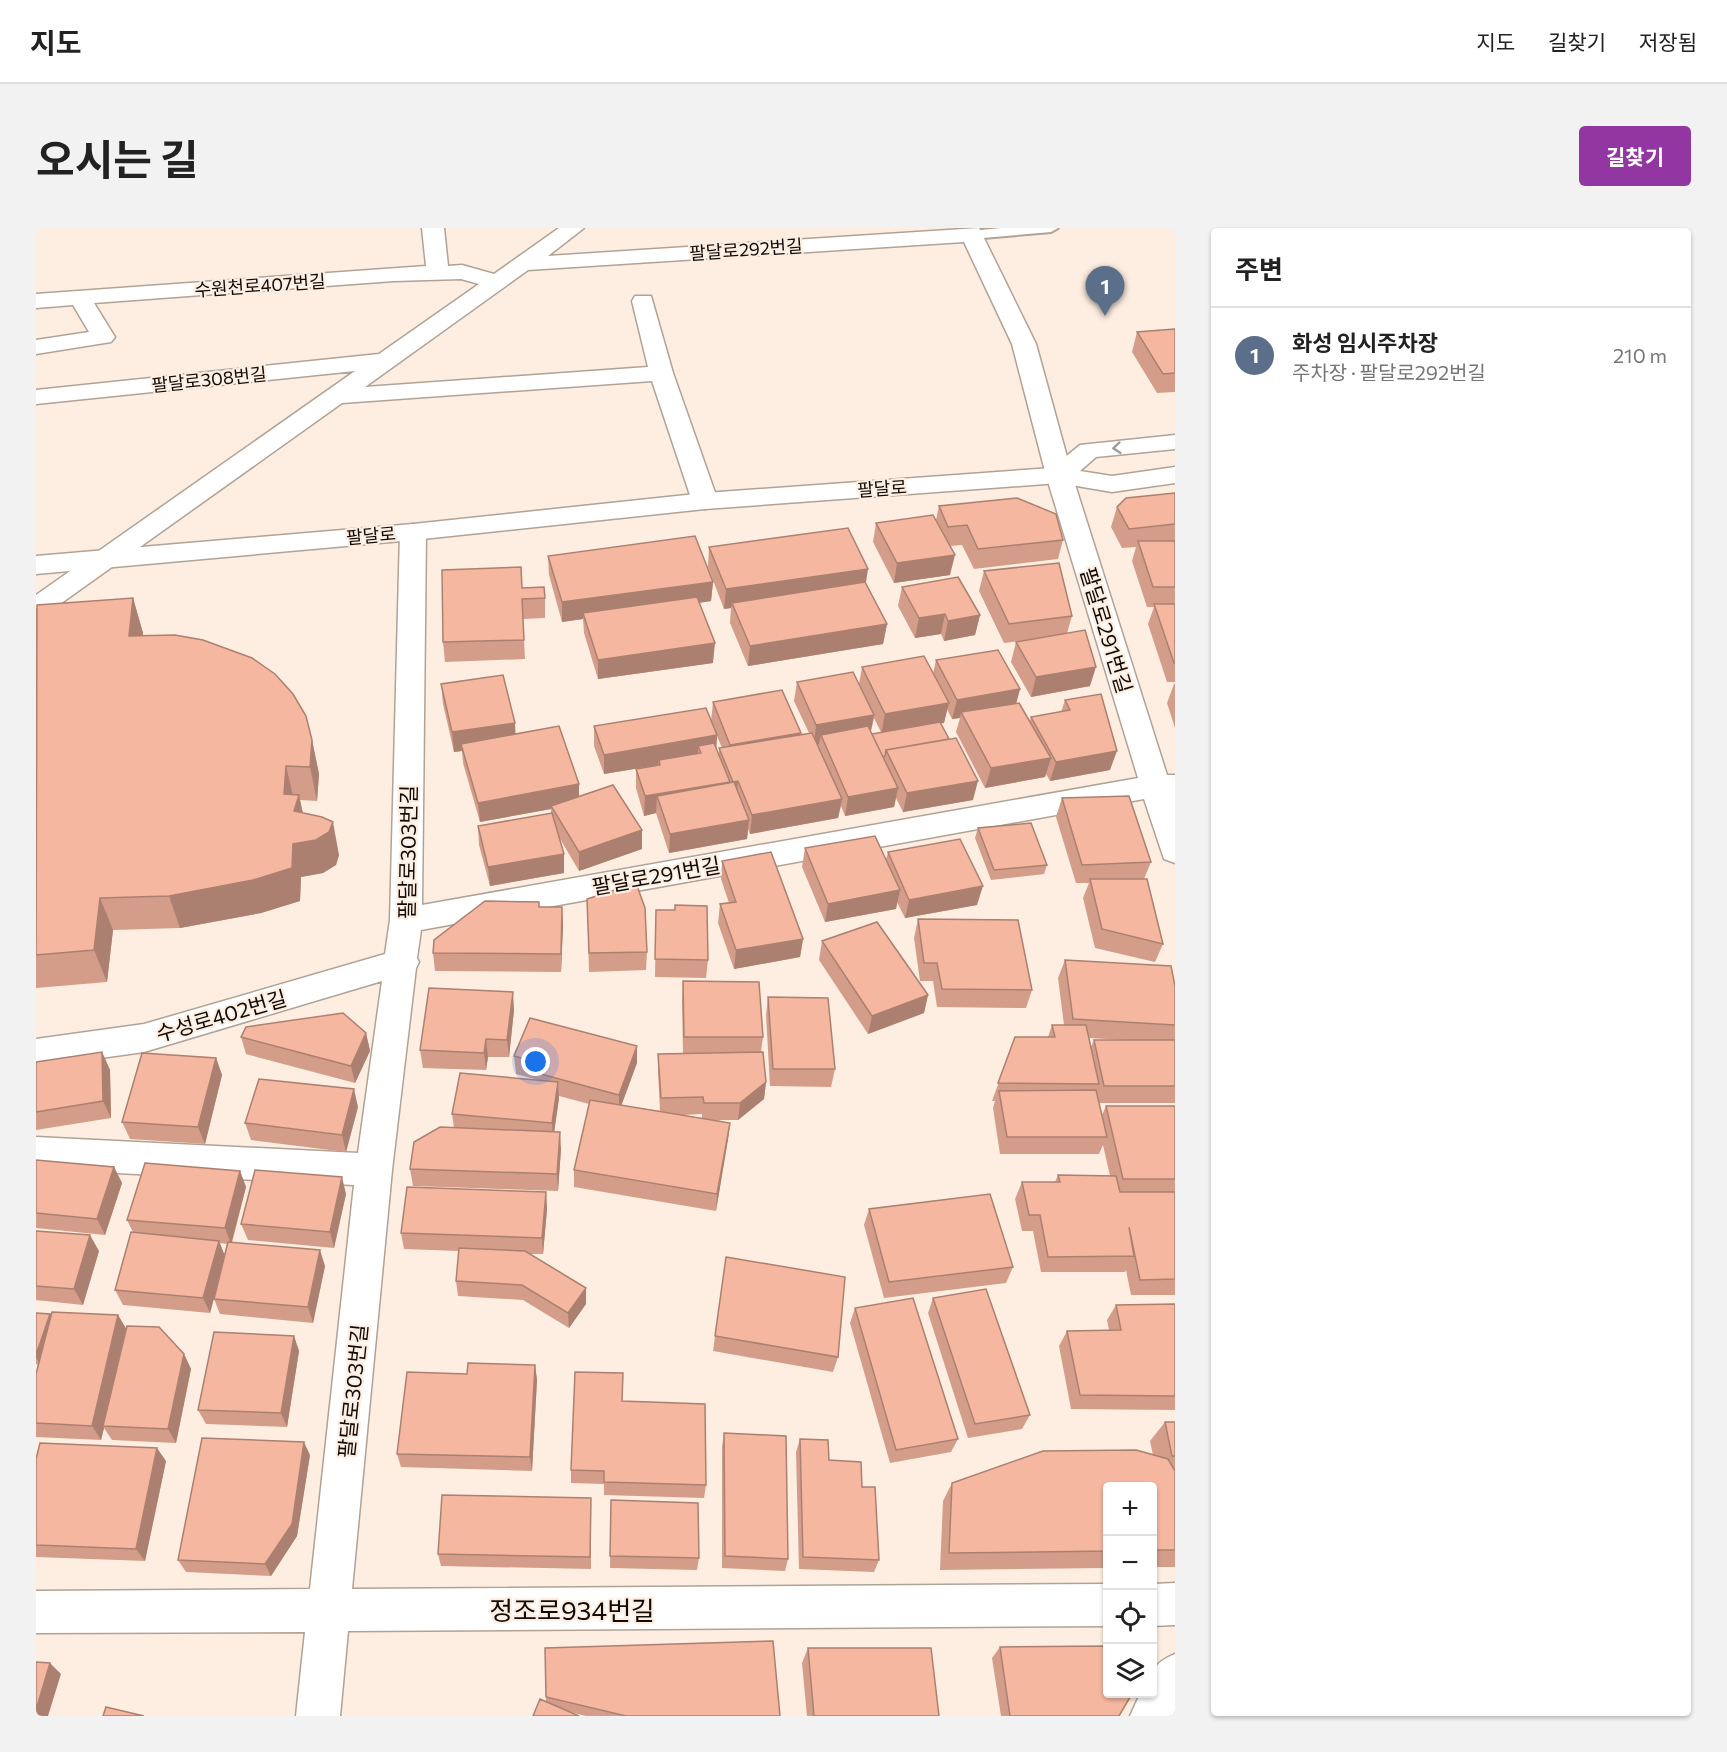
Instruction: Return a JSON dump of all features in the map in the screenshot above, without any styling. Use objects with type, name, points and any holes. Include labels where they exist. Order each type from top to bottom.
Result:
[{"type":"street","points":[[433,228],[438,273]]},
{"type":"street","points":[[969,231],[1024,344],[1059,475],[1089,450],[1175,442]]},
{"type":"street","name":"팔달로292번길","points":[[522,264],[969,231]]},
{"type":"street","name":"팔달로308번길","points":[[36,608],[498,282],[562,232]]},
{"type":"street","name":"수원천로407번길","points":[[36,301],[462,272],[498,282]]},
{"type":"street","points":[[36,348],[104,337],[80,298]]},
{"type":"street","points":[[643,301],[661,373],[705,501]]},
{"type":"street","name":"팔달로308번길","points":[[36,398],[383,361]]},
{"type":"street","points":[[334,396],[661,373]]},
{"type":"street","name":"팔달로","points":[[36,565],[413,532],[705,501],[1059,475],[1112,484],[1175,474]]},
{"type":"street","name":"팔달로291번길","points":[[1059,475],[1165,786],[1175,851]]},
{"type":"street","name":"팔달로303번길","points":[[318,1716],[374,1170],[403,962],[406,920],[413,532]]},
{"type":"street","name":"팔달로291번길","points":[[406,920],[1165,786]]},
{"type":"street","name":"수성로402번길","points":[[36,1053],[144,1038],[403,962]]},
{"type":"street","points":[[36,1153],[374,1170]]},
{"type":"street","points":[[1157,1605],[1175,1604]]},
{"type":"street","name":"정조로934번길","points":[[36,1612],[1103,1605]]},
{"type":"street","points":[[1152,1716],[1175,1676]]},
{"type":"lane","points":[[969,231],[1051,228]]},
{"type":"building","points":[[1175,329],[1175,373],[1163,374],[1137,332]]},
{"type":"building","points":[[1175,493],[1175,524],[1129,529],[1117,507],[1126,498]]},
{"type":"building","points":[[1017,498],[1056,514],[1063,540],[978,549],[967,525],[948,527],[939,506]]},
{"type":"building","points":[[933,515],[955,555],[897,563],[876,523]]},
{"type":"building","points":[[848,528],[868,569],[726,589],[709,547]]},
{"type":"building","points":[[695,536],[713,582],[562,602],[548,556]]},
{"type":"building","points":[[1138,541],[1175,541],[1175,587],[1153,587]]},
{"type":"building","points":[[1059,563],[1072,616],[1009,624],[984,571]]},
{"type":"building","points":[[521,567],[522,588],[544,587],[545,598],[522,599],[524,640],[443,642],[442,570]]},
{"type":"building","points":[[958,577],[980,615],[948,621],[945,614],[919,618],[902,587]]},
{"type":"building","points":[[865,582],[887,624],[750,646],[732,603]]},
{"type":"building","points":[[697,597],[715,643],[598,660],[583,613]]},
{"type":"building","points":[[133,598],[129,636],[175,635],[203,640],[252,658],[275,674],[293,694],[306,716],[312,740],[310,767],[286,766],[284,794],[299,795],[294,811],[322,817],[333,822],[329,832],[316,840],[293,844],[292,868],[253,880],[169,896],[100,898],[94,950],[36,955],[37,605]]},
{"type":"building","points":[[1154,604],[1175,604],[1175,663],[1174,663]]},
{"type":"building","points":[[1085,630],[1096,667],[1036,677],[1016,642]]},
{"type":"building","points":[[998,650],[1020,689],[957,700],[936,660]]},
{"type":"building","points":[[924,656],[949,703],[885,714],[862,667]]},
{"type":"building","points":[[853,672],[874,715],[816,725],[797,682]]},
{"type":"building","points":[[503,675],[515,723],[452,732],[441,684]]},
{"type":"building","points":[[782,690],[801,733],[730,745],[713,702]]},
{"type":"building","points":[[1101,694],[1117,751],[1056,762],[1031,717],[1070,710],[1065,700]]},
{"type":"building","points":[[1019,703],[1051,758],[991,768],[961,712]]},
{"type":"building","points":[[706,708],[717,735],[604,755],[594,726]]},
{"type":"building","points":[[940,722],[949,739],[886,750],[883,757],[872,734]]},
{"type":"building","points":[[559,726],[579,784],[478,803],[461,744]]},
{"type":"building","points":[[868,726],[898,788],[848,797],[821,735]]},
{"type":"building","points":[[812,733],[842,799],[752,815],[738,781],[733,782],[719,748]]},
{"type":"building","points":[[956,738],[978,781],[907,793],[886,750]]},
{"type":"building","points":[[714,743],[730,782],[645,796],[636,769],[660,765],[659,760],[701,753],[698,746]]},
{"type":"building","points":[[734,782],[749,820],[670,834],[657,796]]},
{"type":"building","points":[[613,785],[642,830],[579,852],[551,806]]},
{"type":"building","points":[[1129,796],[1151,862],[1082,865],[1062,798]]},
{"type":"building","points":[[552,813],[564,854],[488,867],[478,826]]},
{"type":"building","points":[[1031,823],[1047,865],[994,870],[978,828]]},
{"type":"building","points":[[875,836],[900,890],[828,904],[805,848]]},
{"type":"building","points":[[960,839],[983,886],[909,900],[888,852]]},
{"type":"building","points":[[771,852],[803,939],[736,950],[720,904],[736,902],[722,861]]},
{"type":"building","points":[[1090,879],[1147,879],[1163,944],[1102,929]]},
{"type":"building","points":[[636,883],[645,908],[647,952],[589,953],[587,899]]},
{"type":"building","points":[[485,901],[539,902],[539,907],[562,907],[561,954],[433,953],[434,940]]},
{"type":"building","points":[[675,905],[707,906],[708,960],[655,959],[656,910],[675,910]]},
{"type":"building","points":[[918,919],[1018,920],[1032,990],[942,989],[937,963],[924,963]]},
{"type":"building","points":[[877,922],[928,995],[872,1016],[822,941]]},
{"type":"building","points":[[1065,960],[1171,966],[1175,986],[1175,1025],[1073,1019]]},
{"type":"building","points":[[683,981],[759,982],[763,1037],[684,1037]]},
{"type":"building","points":[[429,988],[513,992],[507,1040],[486,1039],[484,1053],[420,1050]]},
{"type":"building","points":[[768,997],[828,998],[835,1069],[773,1069]]},
{"type":"building","points":[[343,1013],[366,1033],[351,1066],[241,1037],[246,1027]]},
{"type":"building","points":[[530,1018],[637,1046],[619,1095],[537,1073],[541,1063],[514,1056]]},
{"type":"building","points":[[1052,1025],[1086,1025],[1099,1084],[998,1083],[1015,1037],[1055,1037]]},
{"type":"building","points":[[1094,1040],[1175,1040],[1175,1086],[1104,1086]]},
{"type":"building","points":[[102,1052],[103,1101],[36,1112],[36,1062]]},
{"type":"building","points":[[763,1052],[766,1082],[740,1103],[704,1103],[703,1097],[661,1098],[658,1054]]},
{"type":"building","points":[[142,1053],[216,1058],[198,1127],[122,1122]]},
{"type":"building","points":[[460,1073],[558,1082],[552,1123],[452,1114]]},
{"type":"building","points":[[259,1079],[354,1089],[342,1135],[245,1123]]},
{"type":"building","points":[[1096,1090],[1107,1137],[1007,1137],[999,1091]]},
{"type":"building","points":[[590,1100],[730,1123],[717,1194],[574,1170]]},
{"type":"building","points":[[1106,1106],[1175,1106],[1175,1179],[1123,1179]]},
{"type":"building","points":[[440,1127],[560,1132],[557,1174],[410,1169],[414,1142]]},
{"type":"building","points":[[36,1160],[114,1167],[97,1219],[36,1213]]},
{"type":"building","points":[[145,1163],[240,1171],[225,1228],[127,1220]]},
{"type":"building","points":[[255,1170],[342,1177],[330,1232],[241,1224]]},
{"type":"building","points":[[1058,1175],[1116,1176],[1120,1192],[1175,1192],[1175,1279],[1140,1280],[1129,1227],[1134,1256],[1048,1257],[1040,1215],[1029,1215],[1022,1182],[1060,1182]]},
{"type":"building","points":[[407,1187],[546,1192],[542,1238],[401,1233]]},
{"type":"building","points":[[990,1194],[1013,1267],[889,1282],[869,1209]]},
{"type":"building","points":[[36,1231],[90,1235],[74,1289],[36,1286]]},
{"type":"building","points":[[131,1232],[219,1241],[203,1298],[115,1290]]},
{"type":"building","points":[[228,1242],[320,1250],[308,1307],[214,1299]]},
{"type":"building","points":[[459,1248],[525,1251],[586,1288],[568,1313],[522,1285],[456,1281]]},
{"type":"building","points":[[726,1257],[845,1277],[838,1357],[715,1336]]},
{"type":"building","points":[[986,1289],[1030,1415],[975,1424],[933,1298]]},
{"type":"building","points":[[913,1298],[958,1439],[896,1450],[855,1308]]},
{"type":"building","points":[[1175,1304],[1175,1396],[1080,1395],[1067,1331],[1121,1330],[1116,1305]]},
{"type":"building","points":[[52,1312],[118,1315],[92,1426],[36,1423],[36,1374]]},
{"type":"building","points":[[36,1313],[50,1314],[36,1355]]},
{"type":"building","points":[[127,1326],[159,1327],[184,1354],[168,1429],[103,1426]]},
{"type":"building","points":[[214,1332],[294,1336],[281,1413],[198,1410]]},
{"type":"building","points":[[468,1363],[535,1365],[530,1457],[397,1454],[407,1372],[467,1374]]},
{"type":"building","points":[[575,1372],[623,1373],[622,1401],[705,1404],[706,1485],[604,1482],[604,1471],[571,1470]]},
{"type":"building","points":[[1165,1422],[1175,1422],[1175,1456],[1172,1456]]},
{"type":"building","points":[[724,1433],[786,1436],[788,1559],[725,1556]]},
{"type":"building","points":[[202,1438],[304,1442],[292,1524],[265,1564],[178,1560]]},
{"type":"building","points":[[800,1439],[828,1440],[829,1460],[861,1462],[862,1487],[875,1487],[879,1560],[803,1557]]},
{"type":"building","points":[[40,1443],[157,1448],[136,1549],[36,1545],[36,1459]]},
{"type":"building","points":[[1136,1450],[1168,1459],[1175,1471],[1175,1550],[1157,1550],[1157,1482],[1103,1482],[1103,1551],[949,1553],[952,1483],[1043,1451]]},
{"type":"building","points":[[442,1495],[591,1498],[590,1557],[438,1554]]},
{"type":"building","points":[[611,1500],[698,1503],[699,1558],[610,1556]]},
{"type":"building","points":[[773,1641],[780,1716],[626,1716],[546,1697],[545,1648]]},
{"type":"building","points":[[1103,1646],[1103,1698],[1130,1698],[1119,1716],[1010,1716],[1000,1647]]},
{"type":"building","points":[[808,1648],[931,1648],[939,1716],[814,1716]]},
{"type":"building","points":[[36,1662],[50,1663],[36,1710]]},
{"type":"building","points":[[540,1699],[579,1716],[533,1716]]},
{"type":"building","points":[[106,1707],[144,1716],[103,1716]]},
{"type":"place","name":"화성 임시주차장","points":[[1105,316]]}]
